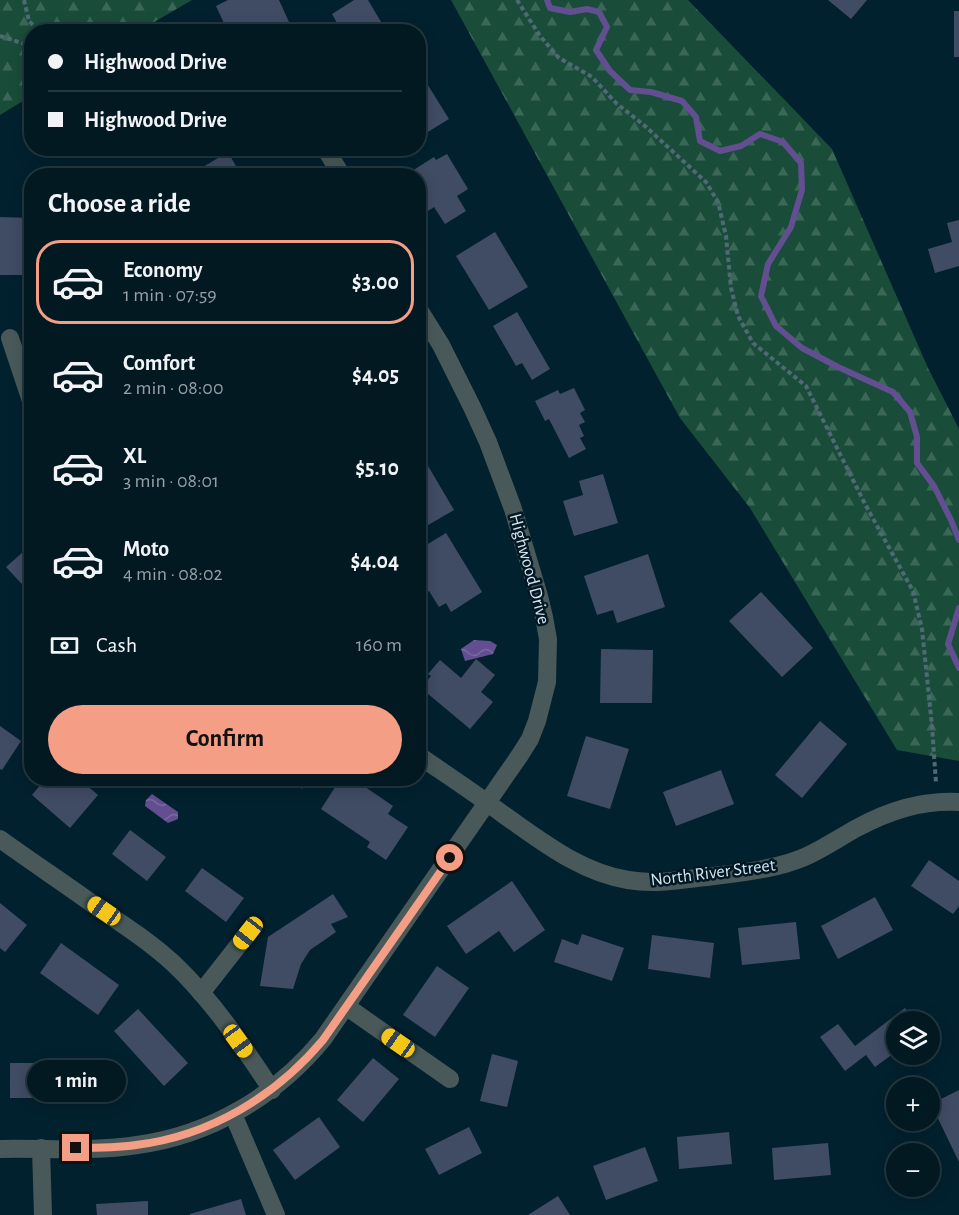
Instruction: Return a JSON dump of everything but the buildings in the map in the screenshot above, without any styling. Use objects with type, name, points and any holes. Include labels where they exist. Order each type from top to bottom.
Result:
[{"type":"street","name":"Highwood Drive","points":[[0,1149],[116,1147],[156,1142],[207,1127],[245,1108],[272,1089],[312,1053],[347,1007],[530,739],[537,722],[547,682],[548,639],[539,596],[501,475],[472,407],[441,345],[426,321]]},
{"type":"street","points":[[10,338],[24,380]]},
{"type":"street","name":"North River Street","points":[[426,760],[561,854],[587,868],[630,880],[662,882],[732,874],[783,865],[808,855],[886,813],[904,807],[938,802],[959,802]]},
{"type":"street","points":[[0,839],[140,937],[173,963],[201,993],[272,1089]]},
{"type":"street","points":[[201,993],[248,933]]},
{"type":"street","points":[[347,1007],[450,1079]]},
{"type":"street","points":[[233,1114],[276,1215]]},
{"type":"street","points":[[41,1148],[43,1215]]},
{"type":"path","points":[[24,0],[31,24]]},
{"type":"path","points":[[517,0],[540,36],[559,58],[592,77],[616,103],[645,126],[706,182],[718,202],[726,236],[731,288],[738,316],[753,343],[807,386],[865,504],[914,591],[922,629],[938,802]]},
{"type":"path","points":[[0,36],[24,43]]},
{"type":"green space","points":[[0,0],[192,0],[151,24],[24,24],[24,100],[0,115]]},
{"type":"green space","points":[[451,0],[688,0],[832,149],[928,368],[959,429],[959,761],[897,750],[750,508],[680,418]]},
{"type":"water","points":[[474,640],[490,641],[497,645],[493,654],[465,661],[461,649]]},
{"type":"water","points":[[152,794],[178,812],[178,819],[168,823],[145,806],[146,800]]},
{"type":"waterway","points":[[547,0],[550,8],[570,12],[587,9],[599,12],[607,27],[596,50],[610,71],[630,90],[651,92],[682,101],[696,117],[700,141],[720,151],[741,146],[760,134],[783,142],[801,163],[802,190],[791,227],[768,264],[761,296],[776,326],[802,348],[893,392],[910,412],[917,437],[917,463],[934,486],[959,540]]},
{"type":"waterway","points":[[959,608],[948,644],[959,668]]},
{"type":"route","points":[[76,1148],[136,1145],[192,1132],[245,1108],[285,1079],[323,1040],[450,858]]}]
